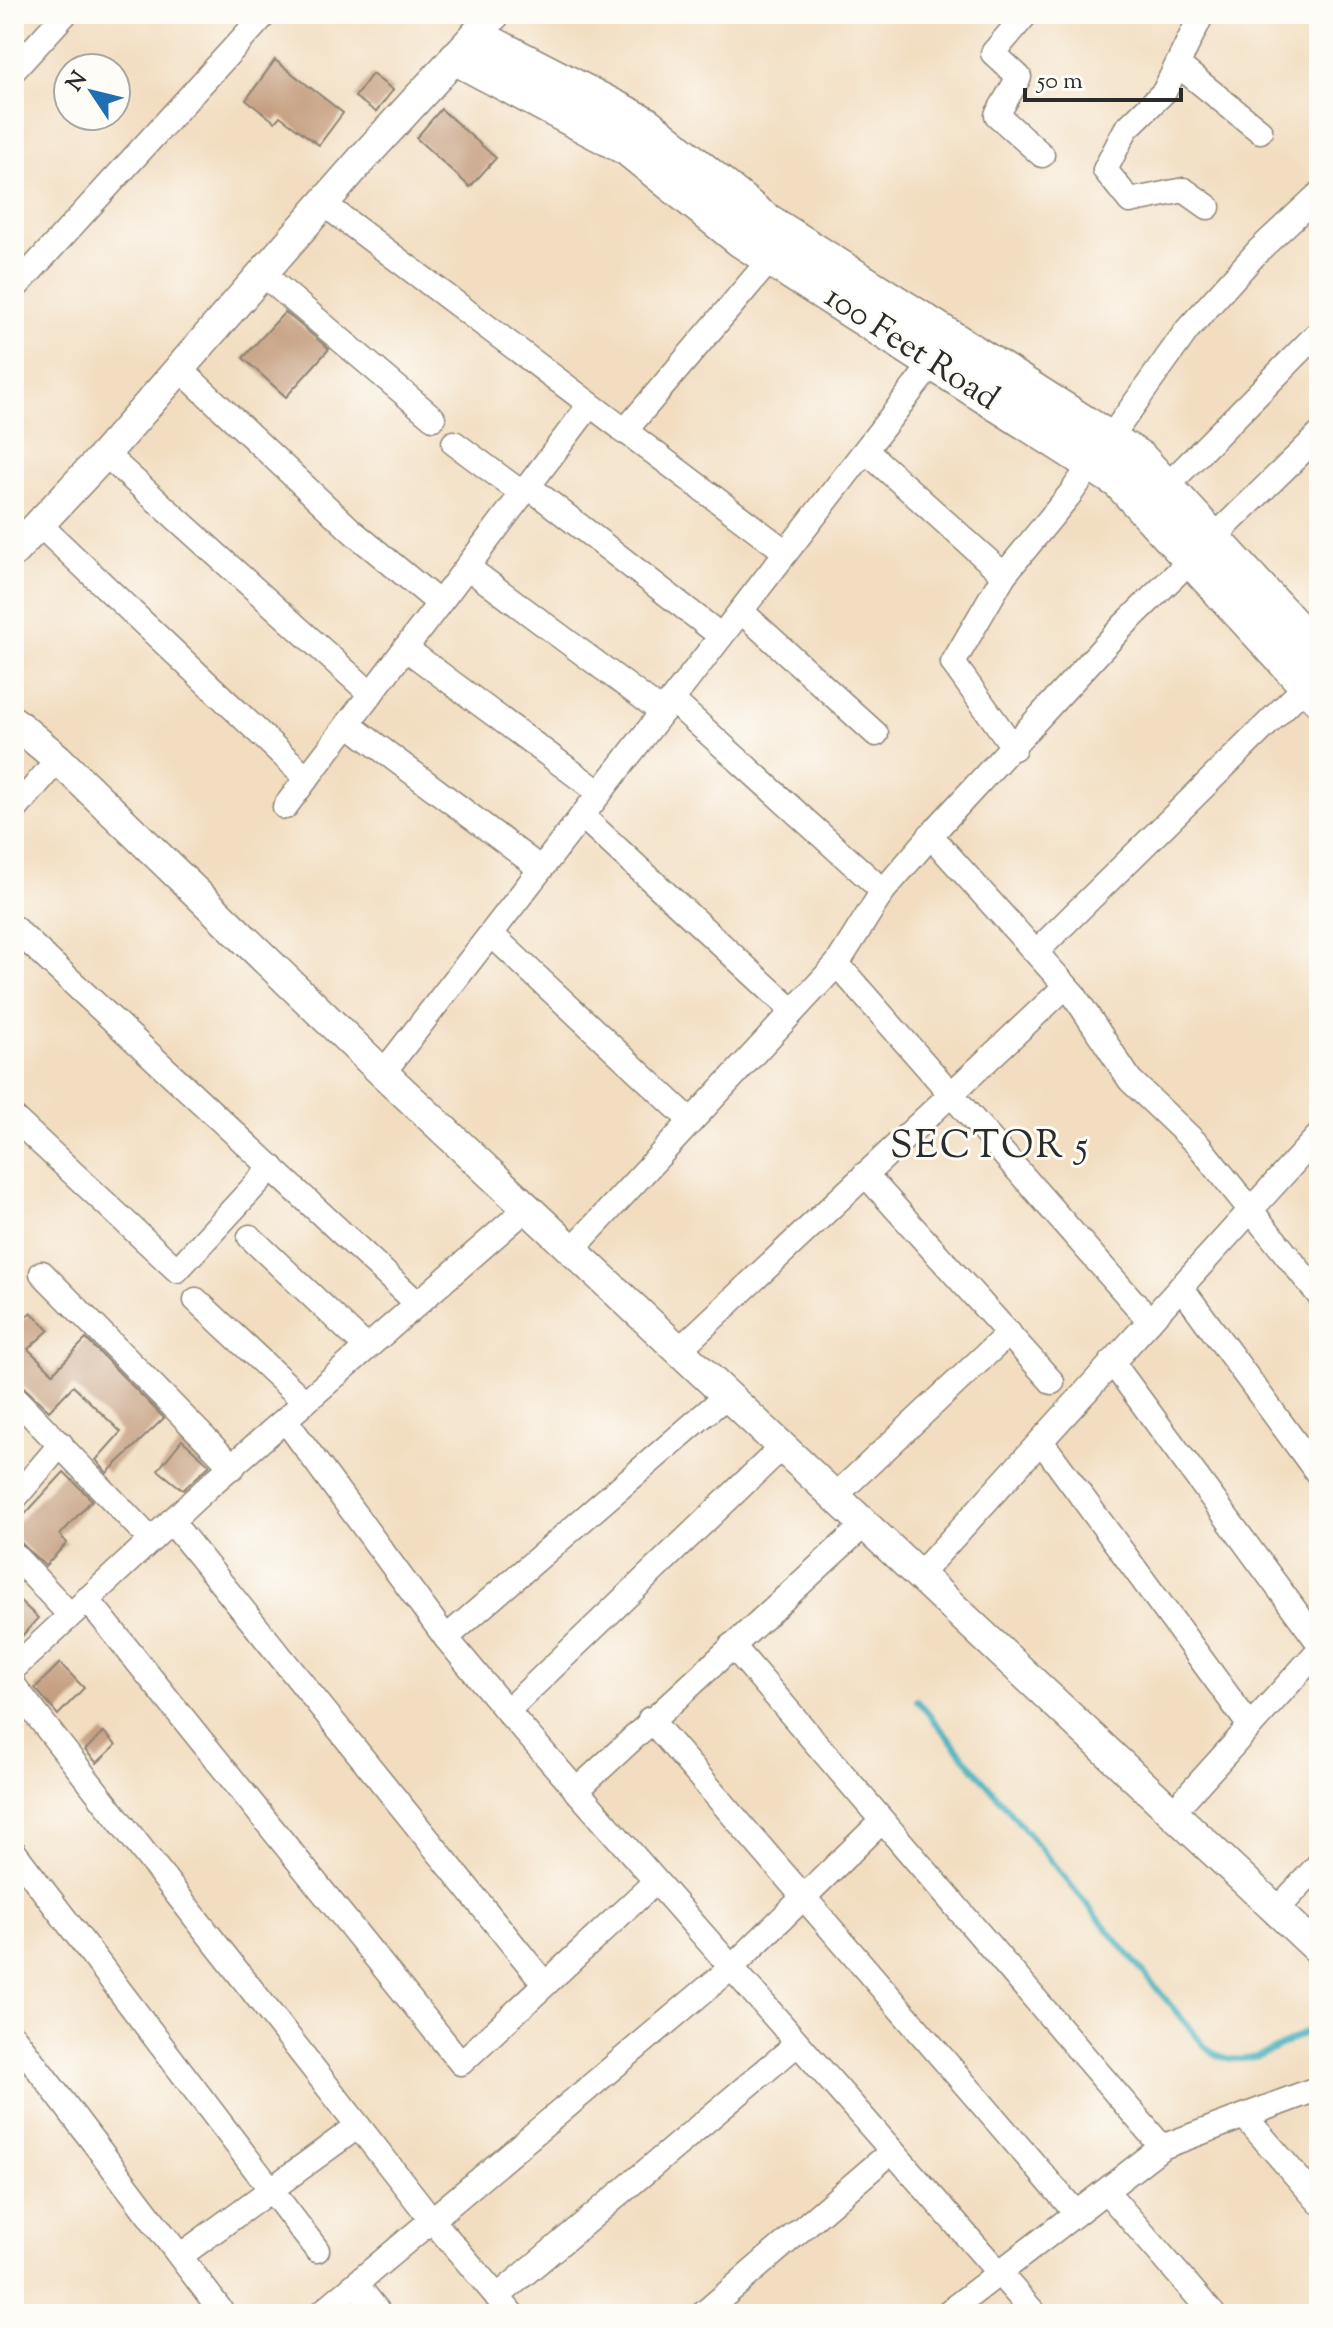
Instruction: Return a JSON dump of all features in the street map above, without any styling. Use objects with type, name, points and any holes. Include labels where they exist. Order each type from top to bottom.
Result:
[{"type":"main road","name":"100 Feet Road","points":[[476,36],[645,123],[760,216],[780,247],[1100,451],[1140,458],[1155,498],[1204,551],[1315,685]]},
{"type":"main road","name":"100 Feet Road","points":[[1204,551],[1319,653]]},
{"type":"street","points":[[14,70],[65,14]]},
{"type":"street","points":[[14,289],[265,14]]},
{"type":"street","points":[[1026,14],[993,53],[1019,77],[997,115],[1042,155]]},
{"type":"street","points":[[1202,14],[1164,92],[1126,129],[1105,170],[1130,201],[1184,190],[1208,207]]},
{"type":"street","points":[[14,551],[105,454],[476,36]]},
{"type":"street","points":[[1178,65],[1260,131]]},
{"type":"street","points":[[1014,748],[953,663],[1004,575],[1100,451],[1187,330],[1259,250],[1319,194]]},
{"type":"street","points":[[324,204],[786,552]]},
{"type":"street","points":[[624,432],[780,247]]},
{"type":"street","points":[[264,275],[433,418]]},
{"type":"street","points":[[1155,498],[1319,332]]},
{"type":"street","points":[[383,1073],[942,351]]},
{"type":"street","points":[[180,369],[353,532],[439,603]]},
{"type":"street","points":[[285,807],[589,406]]},
{"type":"street","points":[[572,1250],[837,964],[883,891],[930,835],[1014,748],[1123,626],[1204,551],[1319,435]]},
{"type":"street","points":[[454,443],[526,490],[721,636]]},
{"type":"street","points":[[105,454],[371,694]]},
{"type":"street","points":[[875,459],[1004,575]]},
{"type":"street","points":[[39,524],[307,778]]},
{"type":"street","points":[[467,567],[667,706],[883,891]]},
{"type":"street","points":[[741,611],[876,734]]},
{"type":"street","points":[[405,648],[600,793]]},
{"type":"street","points":[[1036,952],[1315,685]]},
{"type":"street","points":[[14,722],[58,759],[383,1073],[1319,1950]]},
{"type":"street","points":[[348,724],[541,869]]},
{"type":"street","points":[[14,811],[58,759]]},
{"type":"street","points":[[582,816],[793,1011]]},
{"type":"street","points":[[930,835],[1066,986],[1130,1080],[1199,1146],[1319,1295]]},
{"type":"street","points":[[14,928],[417,1303]]},
{"type":"street","points":[[491,934],[691,1121]]},
{"type":"street","points":[[837,964],[1150,1321]]},
{"type":"street","points":[[679,1350],[1066,986]]},
{"type":"street","points":[[14,1118],[177,1270],[272,1167]]},
{"type":"street","points":[[919,1575],[1319,1135]]},
{"type":"street","points":[[865,1174],[1052,1382]]},
{"type":"street","points":[[19,1652],[78,1607],[366,1347],[527,1208]]},
{"type":"street","points":[[250,1237],[366,1347]]},
{"type":"street","points":[[42,1273],[233,1467]]},
{"type":"street","points":[[1181,1287],[1319,1475]]},
{"type":"street","points":[[196,1300],[305,1402]]},
{"type":"street","points":[[835,1496],[1009,1333]]},
{"type":"street","points":[[1112,1362],[1319,1643]]},
{"type":"street","points":[[446,1638],[727,1395]]},
{"type":"street","points":[[14,1397],[151,1540]]},
{"type":"street","points":[[286,1421],[446,1638],[507,1711],[1035,2314]]},
{"type":"street","points":[[1041,1441],[1250,1726]]},
{"type":"street","points":[[14,1499],[61,1444]]},
{"type":"street","points":[[507,1711],[782,1447]]},
{"type":"street","points":[[171,1521],[544,1983]]},
{"type":"street","points":[[576,1791],[650,1719],[865,1524]]},
{"type":"street","points":[[14,1555],[78,1607],[461,2063],[655,1882]]},
{"type":"street","points":[[732,1645],[1162,2147]]},
{"type":"street","points":[[1172,1813],[1319,1650]]},
{"type":"street","points":[[14,1686],[432,2220],[505,2305],[797,2044]]},
{"type":"street","points":[[650,1719],[1076,2213]]},
{"type":"street","points":[[320,2314],[731,1968],[882,1821]]},
{"type":"street","points":[[14,1852],[317,2250]]},
{"type":"street","points":[[1276,1911],[1319,1864]]},
{"type":"street","points":[[14,2037],[222,2312]]},
{"type":"street","points":[[946,2314],[1162,2147],[1319,2088]]},
{"type":"street","points":[[1245,2117],[1319,2202]]},
{"type":"street","points":[[180,2256],[358,2126]]},
{"type":"street","points":[[703,2314],[891,2152]]},
{"type":"street","points":[[1106,2191],[1213,2314]]},
{"type":"street","points":[[356,2284],[380,2314]]},
{"type":"building","points":[[275,60],[343,113],[319,145],[280,116],[275,122],[246,100]]},
{"type":"building","points":[[372,74],[393,90],[376,112],[355,97]]},
{"type":"building","points":[[441,109],[496,158],[470,187],[416,138]]},
{"type":"building","points":[[285,312],[329,349],[286,397],[243,358]]},
{"type":"building","points":[[31,1312],[49,1330],[28,1349],[53,1373],[86,1339],[164,1418],[107,1473],[96,1460],[121,1432],[73,1386],[49,1411],[14,1378],[14,1328]]},
{"type":"building","points":[[182,1440],[210,1465],[183,1490],[158,1470]]},
{"type":"building","points":[[64,1472],[92,1500],[60,1535],[67,1543],[45,1566],[14,1536],[14,1526]]},
{"type":"building","points":[[14,1595],[38,1618],[14,1645]]},
{"type":"building","points":[[60,1663],[84,1688],[58,1715],[35,1688]]},
{"type":"building","points":[[104,1732],[116,1745],[97,1763],[85,1750]]},
{"type":"waterway","points":[[917,1700],[1207,2049],[1221,2057],[1249,2058],[1277,2048],[1316,2026]]},
{"type":"district","name":"SECTOR 5","points":[[990,1148]]}]
